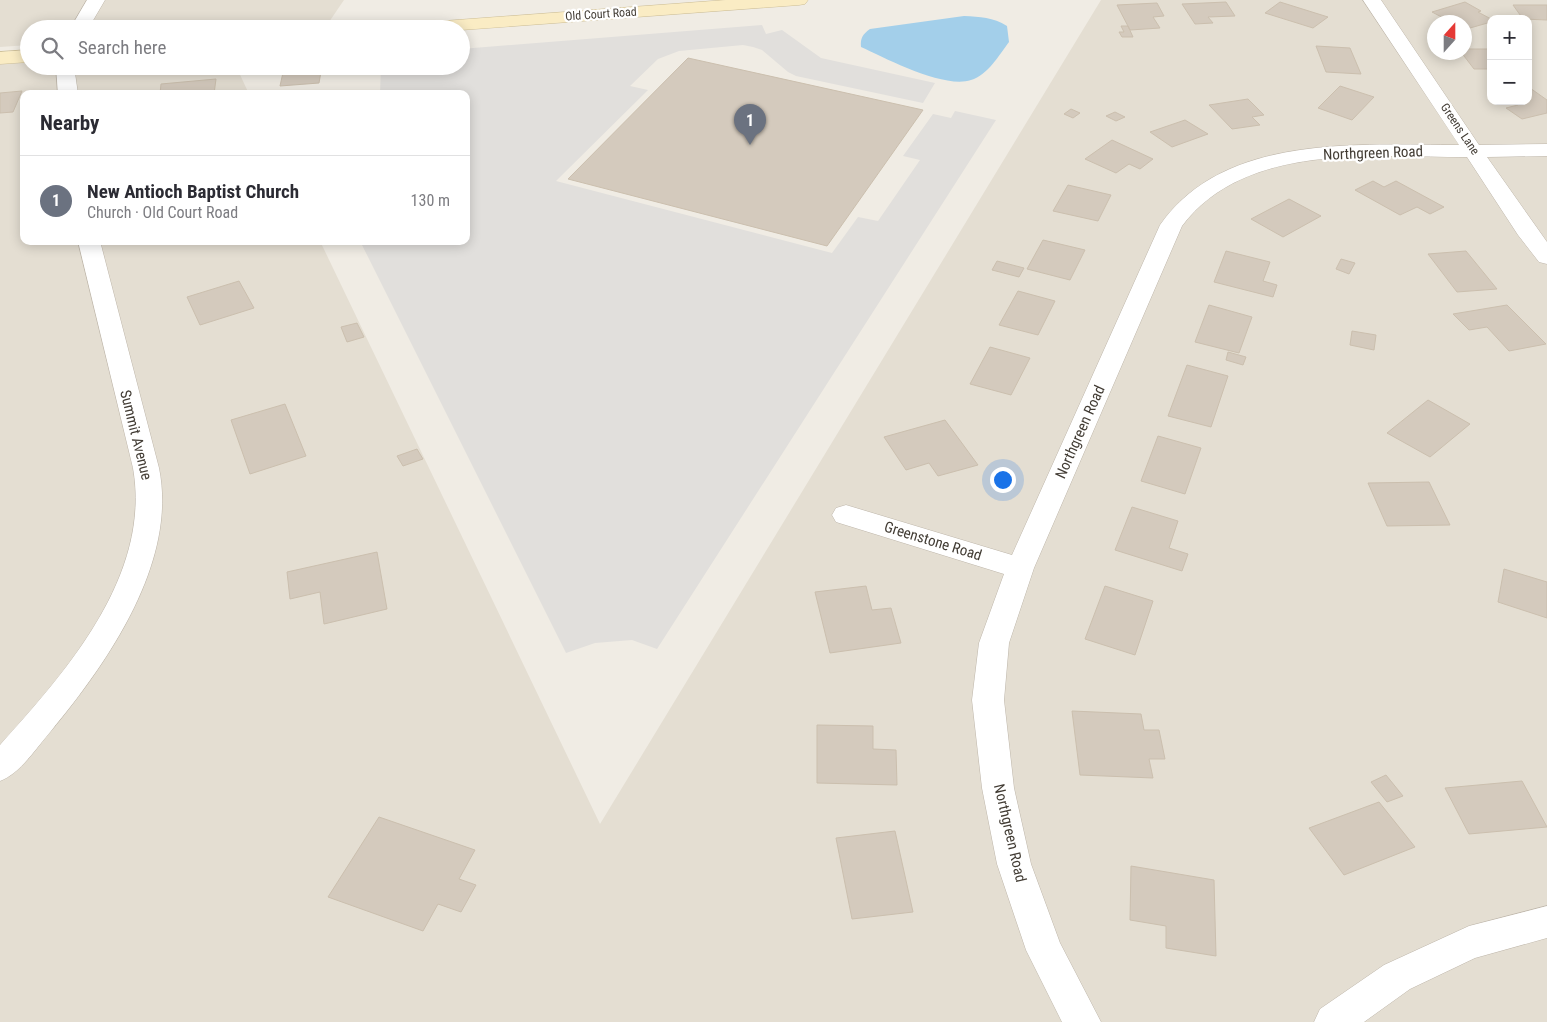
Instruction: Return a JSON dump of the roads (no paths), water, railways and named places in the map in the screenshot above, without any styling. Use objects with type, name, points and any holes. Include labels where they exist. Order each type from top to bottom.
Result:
[{"type":"main road","name":"Old Court Road","points":[[470,24],[799,0]]},
{"type":"main road","points":[[0,58],[20,57]]},
{"type":"street","points":[[84,20],[96,0]]},
{"type":"street","name":"Greens Lane","points":[[1372,0],[1475,151],[1526,230],[1547,257]]},
{"type":"street","points":[[66,75],[68,90]]},
{"type":"street","name":"Northgreen Road","points":[[1082,1022],[1044,950],[1014,864],[998,788],[988,700],[994,643],[1020,568],[1171,225],[1193,199],[1226,179],[1262,165],[1308,156],[1361,150],[1547,150]]},
{"type":"street","name":"Summit Avenue","points":[[0,766],[52,710],[96,648],[126,591],[147,534],[149,487],[90,245]]},
{"type":"street","name":"Greenstone Road","points":[[846,515],[1020,568]]},
{"type":"street","points":[[1333,1022],[1397,977],[1469,942],[1547,922]]},
{"type":"water","points":[[964,16],[981,17],[1002,23],[1007,26],[1009,42],[983,74],[971,80],[960,82],[931,77],[861,47],[862,36],[870,29]]},
{"type":"place","name":"New Antioch Baptist Church","points":[[750,145]]}]
